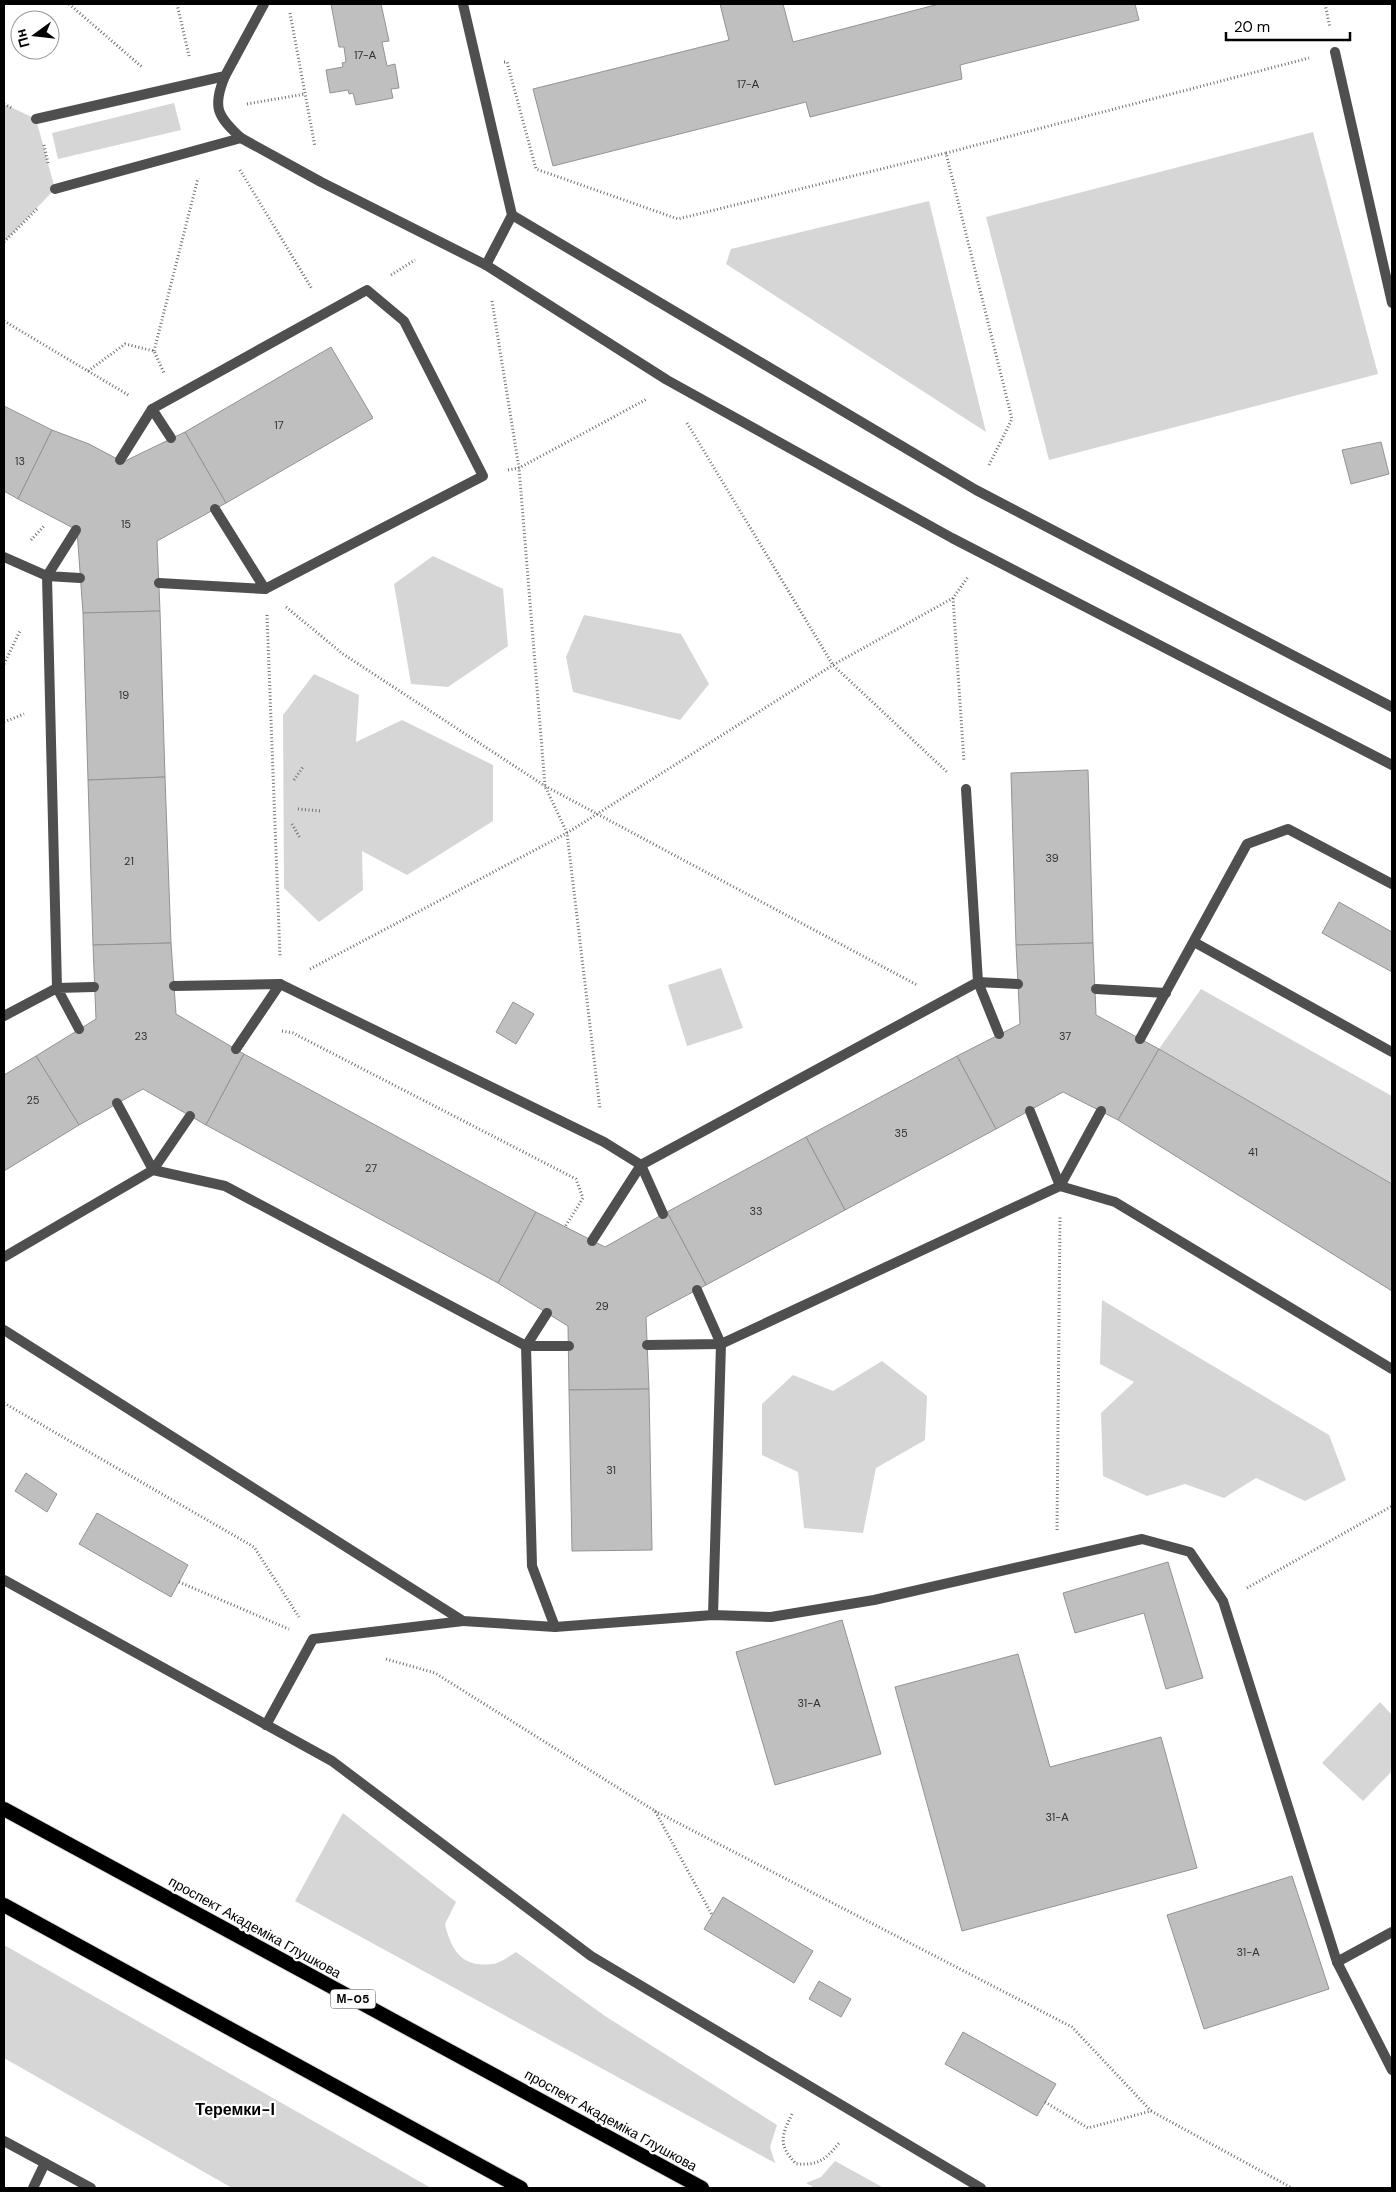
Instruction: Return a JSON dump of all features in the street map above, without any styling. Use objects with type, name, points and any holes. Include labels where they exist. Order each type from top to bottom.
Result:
[{"type":"highway","name":"проспект Академіка Глушкова","points":[[4,1809],[702,2188]]},
{"type":"highway","points":[[4,1904],[521,2188]]},
{"type":"street","points":[[264,4],[225,76],[219,91],[217,108],[223,122],[241,138],[321,182],[486,265],[666,380],[952,538],[1392,765]]},
{"type":"street","points":[[463,4],[512,215],[486,265]]},
{"type":"street","points":[[1335,52],[1392,303]]},
{"type":"street","points":[[36,119],[225,76]]},
{"type":"street","points":[[55,189],[241,138]]},
{"type":"street","points":[[512,215],[976,490],[1392,708]]},
{"type":"street","points":[[120,460],[152,409],[367,290],[404,321],[483,476],[265,589],[159,583]]},
{"type":"street","points":[[152,409],[171,438]]},
{"type":"street","points":[[215,509],[265,589]]},
{"type":"street","points":[[76,530],[47,576],[57,988],[78,1029]]},
{"type":"street","points":[[4,557],[47,576],[80,578]]},
{"type":"street","points":[[966,789],[978,982],[999,1034]]},
{"type":"street","points":[[1140,1039],[1247,844],[1288,830],[1392,884]]},
{"type":"street","points":[[1194,942],[1392,1052]]},
{"type":"street","points":[[592,1241],[641,1165],[978,982],[1018,984]]},
{"type":"street","points":[[174,986],[280,984],[604,1142],[641,1165],[663,1214]]},
{"type":"street","points":[[236,1049],[280,984]]},
{"type":"street","points":[[4,1016],[57,988],[94,987]]},
{"type":"street","points":[[1096,989],[1166,993]]},
{"type":"street","points":[[118,1103],[153,1170],[225,1186],[526,1346],[568,1346]]},
{"type":"street","points":[[1030,1111],[1060,1186]]},
{"type":"street","points":[[647,1345],[721,1344],[1060,1186],[1101,1111]]},
{"type":"street","points":[[4,1257],[153,1170],[190,1116]]},
{"type":"street","points":[[1060,1186],[1115,1202],[1392,1369]]},
{"type":"street","points":[[697,1290],[721,1344],[713,1615]]},
{"type":"street","points":[[547,1313],[526,1346],[532,1566],[555,1627]]},
{"type":"street","points":[[4,1330],[463,1621]]},
{"type":"street","points":[[266,1725],[313,1639],[463,1621],[555,1627],[713,1615],[771,1617],[874,1600],[1142,1539],[1190,1552],[1223,1601],[1337,1962],[1392,2070]]},
{"type":"street","points":[[4,1580],[332,1761],[591,1956],[981,2188]]},
{"type":"street","points":[[1337,1962],[1392,1932]]},
{"type":"street","points":[[4,2141],[91,2188]]},
{"type":"street","points":[[33,2188],[45,2163]]},
{"type":"path","points":[[69,4],[167,89]]},
{"type":"path","points":[[289,4],[321,182]]},
{"type":"path","points":[[479,68],[507,62],[536,169],[678,219],[946,153],[1335,52],[1325,4]]},
{"type":"path","points":[[217,108],[305,94]]},
{"type":"path","points":[[4,242],[55,189],[36,119]]},
{"type":"path","points":[[224,142],[327,313]]},
{"type":"path","points":[[176,396],[154,351],[206,147]]},
{"type":"path","points":[[946,153],[1012,419],[976,490]]},
{"type":"path","points":[[367,290],[441,243]]},
{"type":"path","points":[[486,265],[519,468],[545,786],[567,833],[604,1142]]},
{"type":"path","points":[[4,321],[152,409]]},
{"type":"path","points":[[88,371],[125,344],[154,351]]},
{"type":"path","points":[[483,476],[519,468],[667,388],[666,380]]},
{"type":"path","points":[[687,422],[833,665],[966,789]]},
{"type":"path","points":[[28,542],[46,524]]},
{"type":"path","points":[[265,589],[280,984],[567,833],[833,665],[953,598],[966,789]]},
{"type":"path","points":[[265,589],[342,654],[545,786],[945,1000]]},
{"type":"path","points":[[294,780],[303,767]]},
{"type":"path","points":[[298,809],[321,811]]},
{"type":"path","points":[[292,824],[300,838]]},
{"type":"path","points":[[278,1031],[293,1033],[576,1179],[583,1198],[565,1227]]},
{"type":"path","points":[[1057,1558],[1060,1186]]},
{"type":"path","points":[[4,1403],[254,1547],[313,1639]]},
{"type":"path","points":[[1223,1601],[1392,1506]]},
{"type":"path","points":[[179,1582],[313,1639]]},
{"type":"path","points":[[379,1657],[435,1674],[655,1811],[1072,2027],[1151,2110],[1292,2188]]},
{"type":"path","points":[[655,1811],[712,1914]]},
{"type":"path","points":[[1045,2102],[1088,2128],[1151,2110]]},
{"type":"path","points":[[792,2114],[783,2133],[784,2151],[796,2164],[812,2165],[826,2158],[838,2143]]},
{"type":"shaded area","points":[[174,103],[181,130],[58,159],[52,133]]},
{"type":"shaded area","points":[[4,104],[36,119],[55,189],[4,242]]},
{"type":"shaded area","points":[[1313,132],[1378,374],[1049,460],[986,217]]},
{"type":"shaded area","points":[[929,201],[986,432],[726,264],[731,249]]},
{"type":"shaded area","points":[[433,556],[503,589],[508,646],[448,687],[411,684],[394,584]]},
{"type":"shaded area","points":[[584,615],[681,634],[709,684],[680,720],[573,692],[566,657]]},
{"type":"shaded area","points":[[314,674],[359,695],[356,742],[402,720],[493,765],[493,821],[407,875],[362,851],[363,890],[319,922],[284,888],[283,715]]},
{"type":"shaded area","points":[[721,968],[743,1028],[687,1046],[668,985]]},
{"type":"shaded area","points":[[1201,989],[1392,1096],[1392,1184],[1159,1049]]},
{"type":"shaded area","points":[[1102,1300],[1329,1435],[1346,1480],[1305,1501],[1256,1478],[1224,1498],[1185,1484],[1147,1496],[1103,1476],[1101,1413],[1134,1382],[1100,1364]]},
{"type":"shaded area","points":[[882,1361],[927,1396],[925,1440],[876,1468],[863,1533],[804,1528],[798,1472],[762,1455],[762,1404],[793,1375],[833,1391]]},
{"type":"shaded area","points":[[1380,1702],[1392,1715],[1392,1771],[1363,1801],[1322,1763]]},
{"type":"shaded area","points":[[343,1813],[456,1902],[445,1924],[455,1949],[466,1960],[473,1963],[495,1964],[516,1952],[605,2016],[777,2125],[770,2147],[775,2163],[295,1901]]},
{"type":"shaded area","points":[[4,1945],[431,2188],[232,2188],[4,2058]]},
{"type":"shaded area","points":[[835,2161],[884,2188],[815,2188],[806,2183],[821,2177]]},
{"type":"building","points":[[331,4],[381,4],[389,41],[382,42],[387,66],[395,64],[399,88],[391,89],[393,98],[356,105],[353,93],[349,94],[348,90],[330,93],[326,70],[343,67],[342,63],[346,62],[344,47],[339,47]]},
{"type":"building","points":[[720,4],[783,4],[793,42],[939,4],[1135,4],[1139,20],[960,65],[962,79],[810,117],[806,102],[553,166],[533,89],[729,40]]},
{"type":"building","points":[[331,347],[373,418],[226,503],[185,432]]},
{"type":"building","points":[[4,406],[52,430],[18,499],[4,491]]},
{"type":"building","points":[[52,430],[89,444],[123,462],[185,432],[226,503],[157,541],[160,611],[83,613],[77,530],[18,499]]},
{"type":"building","points":[[1381,442],[1389,474],[1351,484],[1342,450]]},
{"type":"building","points":[[160,611],[165,777],[88,780],[83,613]]},
{"type":"building","points":[[1088,770],[1093,943],[1016,945],[1011,773]]},
{"type":"building","points":[[165,777],[171,943],[93,945],[88,780]]},
{"type":"building","points":[[1339,902],[1392,932],[1392,972],[1322,933]]},
{"type":"building","points":[[171,943],[176,1014],[244,1054],[206,1125],[143,1089],[79,1125],[36,1056],[96,1019],[93,945]]},
{"type":"building","points":[[1093,943],[1096,1015],[1159,1049],[1118,1120],[1063,1092],[996,1129],[957,1056],[1020,1024],[1016,945]]},
{"type":"building","points":[[513,1002],[534,1014],[516,1044],[496,1032]]},
{"type":"building","points":[[1159,1049],[1392,1184],[1392,1291],[1118,1120]]},
{"type":"building","points":[[244,1054],[536,1212],[498,1283],[206,1125]]},
{"type":"building","points":[[36,1056],[79,1125],[4,1171],[4,1075]]},
{"type":"building","points":[[957,1056],[996,1129],[845,1210],[806,1137]]},
{"type":"building","points":[[806,1137],[845,1210],[706,1285],[667,1212]]},
{"type":"building","points":[[536,1212],[605,1247],[667,1212],[706,1285],[646,1317],[649,1389],[569,1390],[568,1326],[498,1283]]},
{"type":"building","points":[[649,1389],[652,1550],[572,1551],[569,1390]]},
{"type":"building","points":[[26,1473],[57,1494],[47,1512],[15,1491]]},
{"type":"building","points":[[97,1513],[188,1565],[171,1597],[79,1544]]},
{"type":"building","points":[[1168,1562],[1203,1678],[1166,1689],[1144,1613],[1075,1633],[1063,1593]]},
{"type":"building","points":[[842,1620],[881,1754],[775,1785],[736,1652]]},
{"type":"building","points":[[1018,1654],[1050,1767],[1161,1737],[1197,1868],[962,1931],[895,1687]]},
{"type":"building","points":[[1292,1876],[1329,1989],[1204,2029],[1167,1915]]},
{"type":"building","points":[[723,1897],[813,1951],[794,1983],[704,1929]]},
{"type":"building","points":[[819,1981],[851,1999],[841,2017],[809,1999]]},
{"type":"building","points":[[963,2032],[1056,2084],[1037,2116],[945,2064]]},
{"type":"district","name":"Теремки-І","points":[[235,2109]]}]
